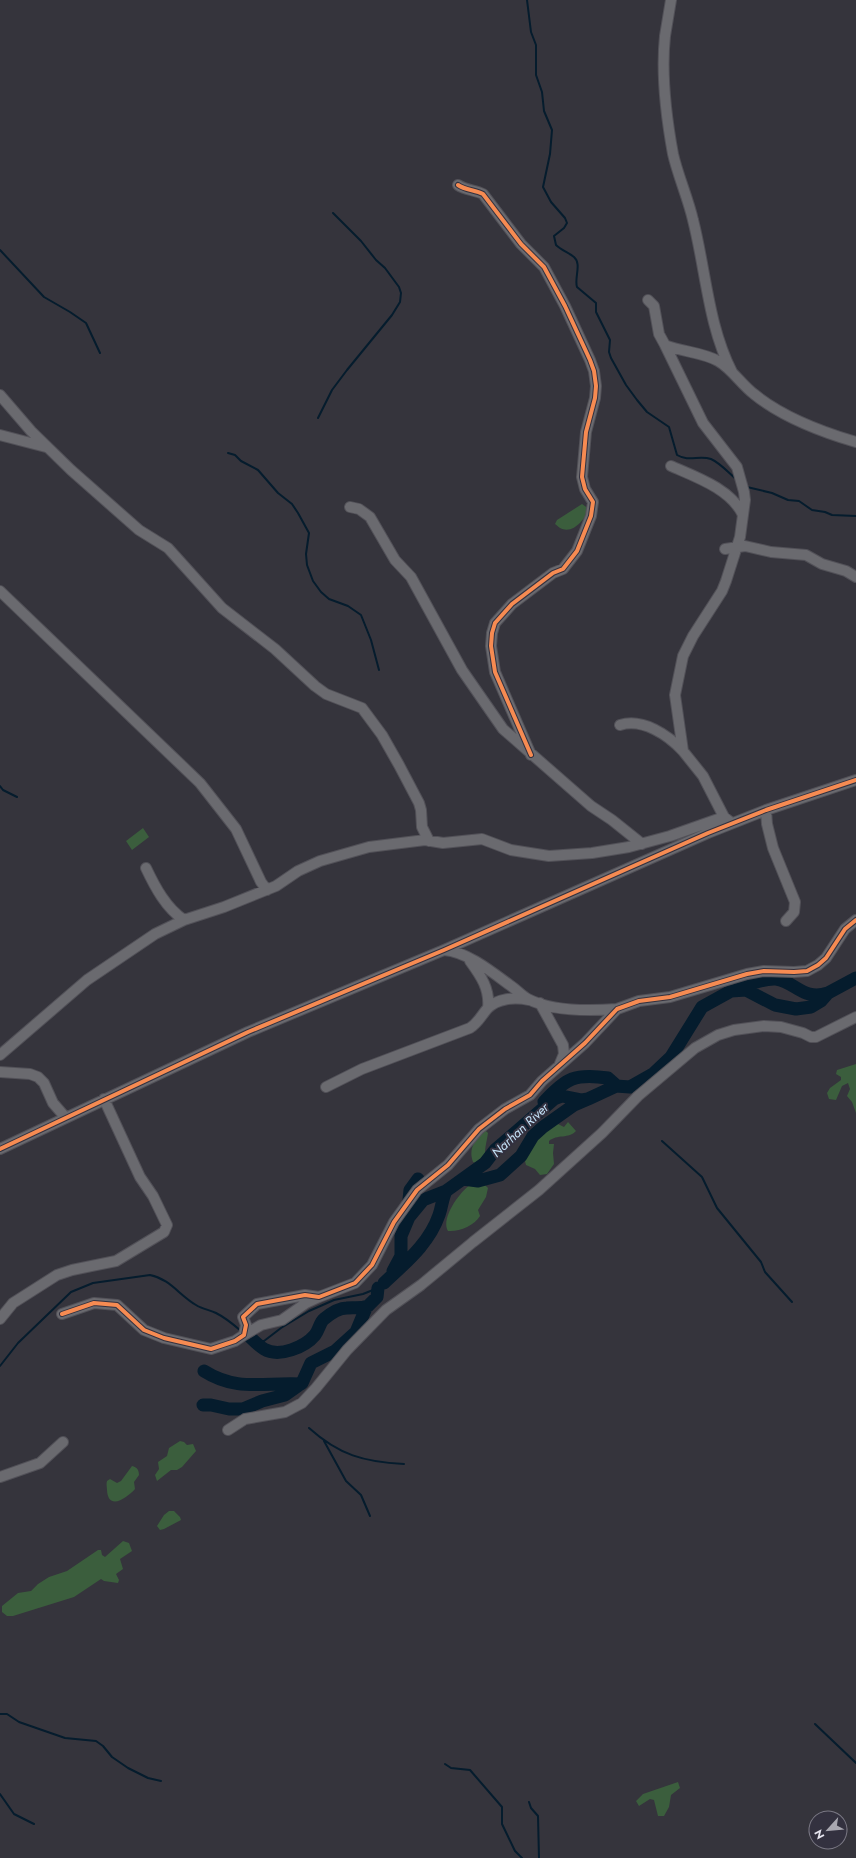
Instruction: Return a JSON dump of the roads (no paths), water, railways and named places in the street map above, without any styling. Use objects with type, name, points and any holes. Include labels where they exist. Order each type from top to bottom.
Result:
[{"type":"street","points":[[671,0],[665,36],[665,69],[669,125],[673,154],[693,220],[709,305],[724,357],[732,372]]},
{"type":"street","points":[[458,185],[462,188],[476,190],[483,194],[521,244],[544,267],[565,306],[590,360],[594,371],[596,386],[595,398],[586,432],[582,477],[585,489],[593,502],[591,516],[577,551],[563,568],[553,573],[512,604],[495,623],[492,633],[492,654],[495,672],[531,755]]},
{"type":"street","points":[[648,300],[654,306],[658,334],[666,345],[703,423],[737,467],[742,480],[745,500],[737,547],[722,591],[693,636],[683,656],[675,695],[683,751]]},
{"type":"street","points":[[666,345],[708,356],[718,361],[732,372],[753,394],[777,410],[793,418],[856,442]]},
{"type":"street","points":[[0,394],[18,417],[48,448],[139,530],[168,548],[222,608],[286,658],[315,686],[326,694],[362,708],[382,735],[399,765],[421,810],[422,827],[429,841]]},
{"type":"street","points":[[0,435],[14,437],[48,448]]},
{"type":"street","points":[[671,466],[724,493],[740,509],[743,515]]},
{"type":"street","points":[[350,507],[359,509],[370,517],[395,560],[411,577],[458,664],[503,729],[591,806],[612,820],[642,844]]},
{"type":"street","points":[[725,549],[745,546],[771,552],[806,555],[822,564],[846,571],[856,577]]},
{"type":"street","points":[[0,591],[200,783],[230,819],[267,890]]},
{"type":"street","points":[[620,725],[637,724],[666,735],[683,751],[703,776],[724,816],[732,824]]},
{"type":"street","points":[[0,1150],[104,1099],[248,1032],[444,950],[583,887],[766,810],[856,780]]},
{"type":"street","points":[[766,810],[767,824],[773,848],[795,902],[794,912],[786,921]]},
{"type":"street","points":[[0,1055],[87,980],[154,934],[184,920],[267,890],[304,868],[344,853],[369,847],[429,841],[444,843],[482,839],[510,850],[549,856],[592,853],[642,844],[702,826],[724,816]]},
{"type":"street","points":[[146,868],[160,894],[178,916],[184,920]]},
{"type":"street","points":[[326,1087],[362,1069],[470,1028],[478,1023],[488,1008],[508,998],[519,998],[569,1010],[598,1011],[617,1009],[639,1001],[670,997],[747,974],[764,971],[807,971],[818,965],[826,958],[845,929],[856,920]]},
{"type":"street","points":[[444,950],[466,956],[486,968],[529,1000]]},
{"type":"street","points":[[466,956],[488,991],[488,1008]]},
{"type":"street","points":[[540,1003],[563,1045],[564,1054],[559,1067]]},
{"type":"street","points":[[62,1314],[94,1303],[116,1305],[144,1330],[164,1338],[210,1349],[235,1341],[261,1325],[282,1320],[306,1303],[348,1286],[364,1275],[372,1265],[394,1222],[417,1190],[448,1165],[480,1129],[505,1109],[530,1095],[542,1081],[585,1043],[617,1009]]},
{"type":"street","points":[[228,1430],[244,1419],[285,1412],[302,1403],[346,1350],[386,1310],[421,1285],[539,1190],[602,1133],[638,1096],[695,1048],[718,1035],[734,1030],[764,1026],[781,1027],[803,1033],[811,1037],[816,1037],[856,1017]]},
{"type":"street","points":[[0,1072],[30,1074],[38,1077],[44,1084],[53,1103],[66,1118]]},
{"type":"street","points":[[0,1319],[14,1303],[57,1275],[72,1270],[116,1261],[164,1232],[168,1225],[153,1196],[140,1177],[104,1099]]},
{"type":"street","points":[[244,1335],[246,1325],[243,1317],[258,1304],[305,1295],[319,1297]]},
{"type":"street","points":[[0,1477],[40,1463],[63,1442]]},
{"type":"waterway","points":[[527,0],[531,32],[536,45],[536,75],[542,92],[544,111],[552,130],[550,154],[543,187],[551,202],[565,218],[567,223],[564,228],[554,236],[556,245],[576,260],[578,267],[576,280],[577,287],[596,303],[596,312],[610,340],[609,352],[611,358],[626,385],[647,412],[669,427],[677,455],[686,458],[711,459],[721,465],[736,479]]},
{"type":"waterway","points":[[318,418],[332,390],[392,315],[400,302],[401,293],[399,287],[385,268],[333,213]]},
{"type":"waterway","points":[[0,250],[44,297],[86,323],[100,353]]},
{"type":"waterway","points":[[228,453],[235,455],[241,461],[258,470],[278,493],[292,504],[309,533],[306,554],[307,565],[313,581],[321,592],[329,599],[348,606],[361,615],[371,640],[379,670]]},
{"type":"waterway","points":[[747,487],[772,493],[788,500],[799,501],[812,510],[825,512],[832,515],[856,516]]},
{"type":"waterway","points":[[0,786],[3,790],[17,797]]},
{"type":"waterway","name":"Narhan River","points":[[384,1283],[423,1244],[435,1225],[446,1191],[485,1163],[495,1150],[554,1099],[562,1096],[582,1100],[588,1099],[616,1086],[630,1087],[653,1074],[671,1057],[702,1007],[731,991],[746,990],[775,1005],[796,1009],[811,1007],[821,1001],[828,993],[856,978]]},
{"type":"waterway","points":[[737,989],[761,981],[776,979],[812,995],[828,993]]},
{"type":"waterway","points":[[544,1102],[559,1087],[572,1079],[579,1077],[587,1076],[608,1078],[617,1086]]},
{"type":"waterway","points":[[463,1179],[478,1181],[500,1175],[521,1156],[533,1136],[543,1127],[574,1105],[588,1099]]},
{"type":"waterway","points":[[662,1141],[702,1177],[717,1208],[761,1262],[765,1272],[792,1302]]},
{"type":"waterway","points":[[408,1209],[410,1190],[418,1179]]},
{"type":"waterway","points":[[393,1271],[401,1256],[401,1236],[409,1217],[423,1200],[446,1191]]},
{"type":"waterway","name":"Narhan River","points":[[0,1366],[18,1343],[71,1292],[93,1283],[150,1275],[157,1277],[169,1284],[196,1305],[220,1315],[241,1331]]},
{"type":"waterway","name":"Narhan River","points":[[250,1336],[257,1341],[264,1341],[281,1328],[309,1311],[334,1300],[363,1294],[378,1288],[384,1283]]},
{"type":"waterway","points":[[203,1405],[211,1405],[229,1409],[243,1409],[262,1401],[285,1395],[302,1383],[311,1363],[335,1351],[356,1332],[366,1308],[377,1297],[378,1288]]},
{"type":"waterway","name":"Narhan River","points":[[250,1337],[264,1349],[284,1352],[305,1344],[315,1335],[320,1324],[329,1315],[344,1308],[360,1308],[368,1306]]},
{"type":"waterway","points":[[204,1371],[216,1378],[239,1384],[301,1384]]},
{"type":"waterway","points":[[309,1428],[331,1445],[342,1451],[364,1459],[404,1464]]},
{"type":"waterway","points":[[324,1441],[346,1481],[361,1495],[370,1516]]},
{"type":"waterway","points":[[0,1714],[7,1714],[19,1722],[65,1738],[96,1741],[103,1746],[112,1757],[128,1768],[148,1778],[161,1781]]},
{"type":"waterway","points":[[815,1724],[856,1763]]},
{"type":"waterway","points":[[445,1764],[451,1768],[470,1770],[502,1807],[502,1824],[515,1851],[522,1858]]},
{"type":"waterway","points":[[0,1794],[14,1814],[34,1824]]},
{"type":"waterway","points":[[529,1802],[531,1808],[538,1816],[539,1858]]}]
